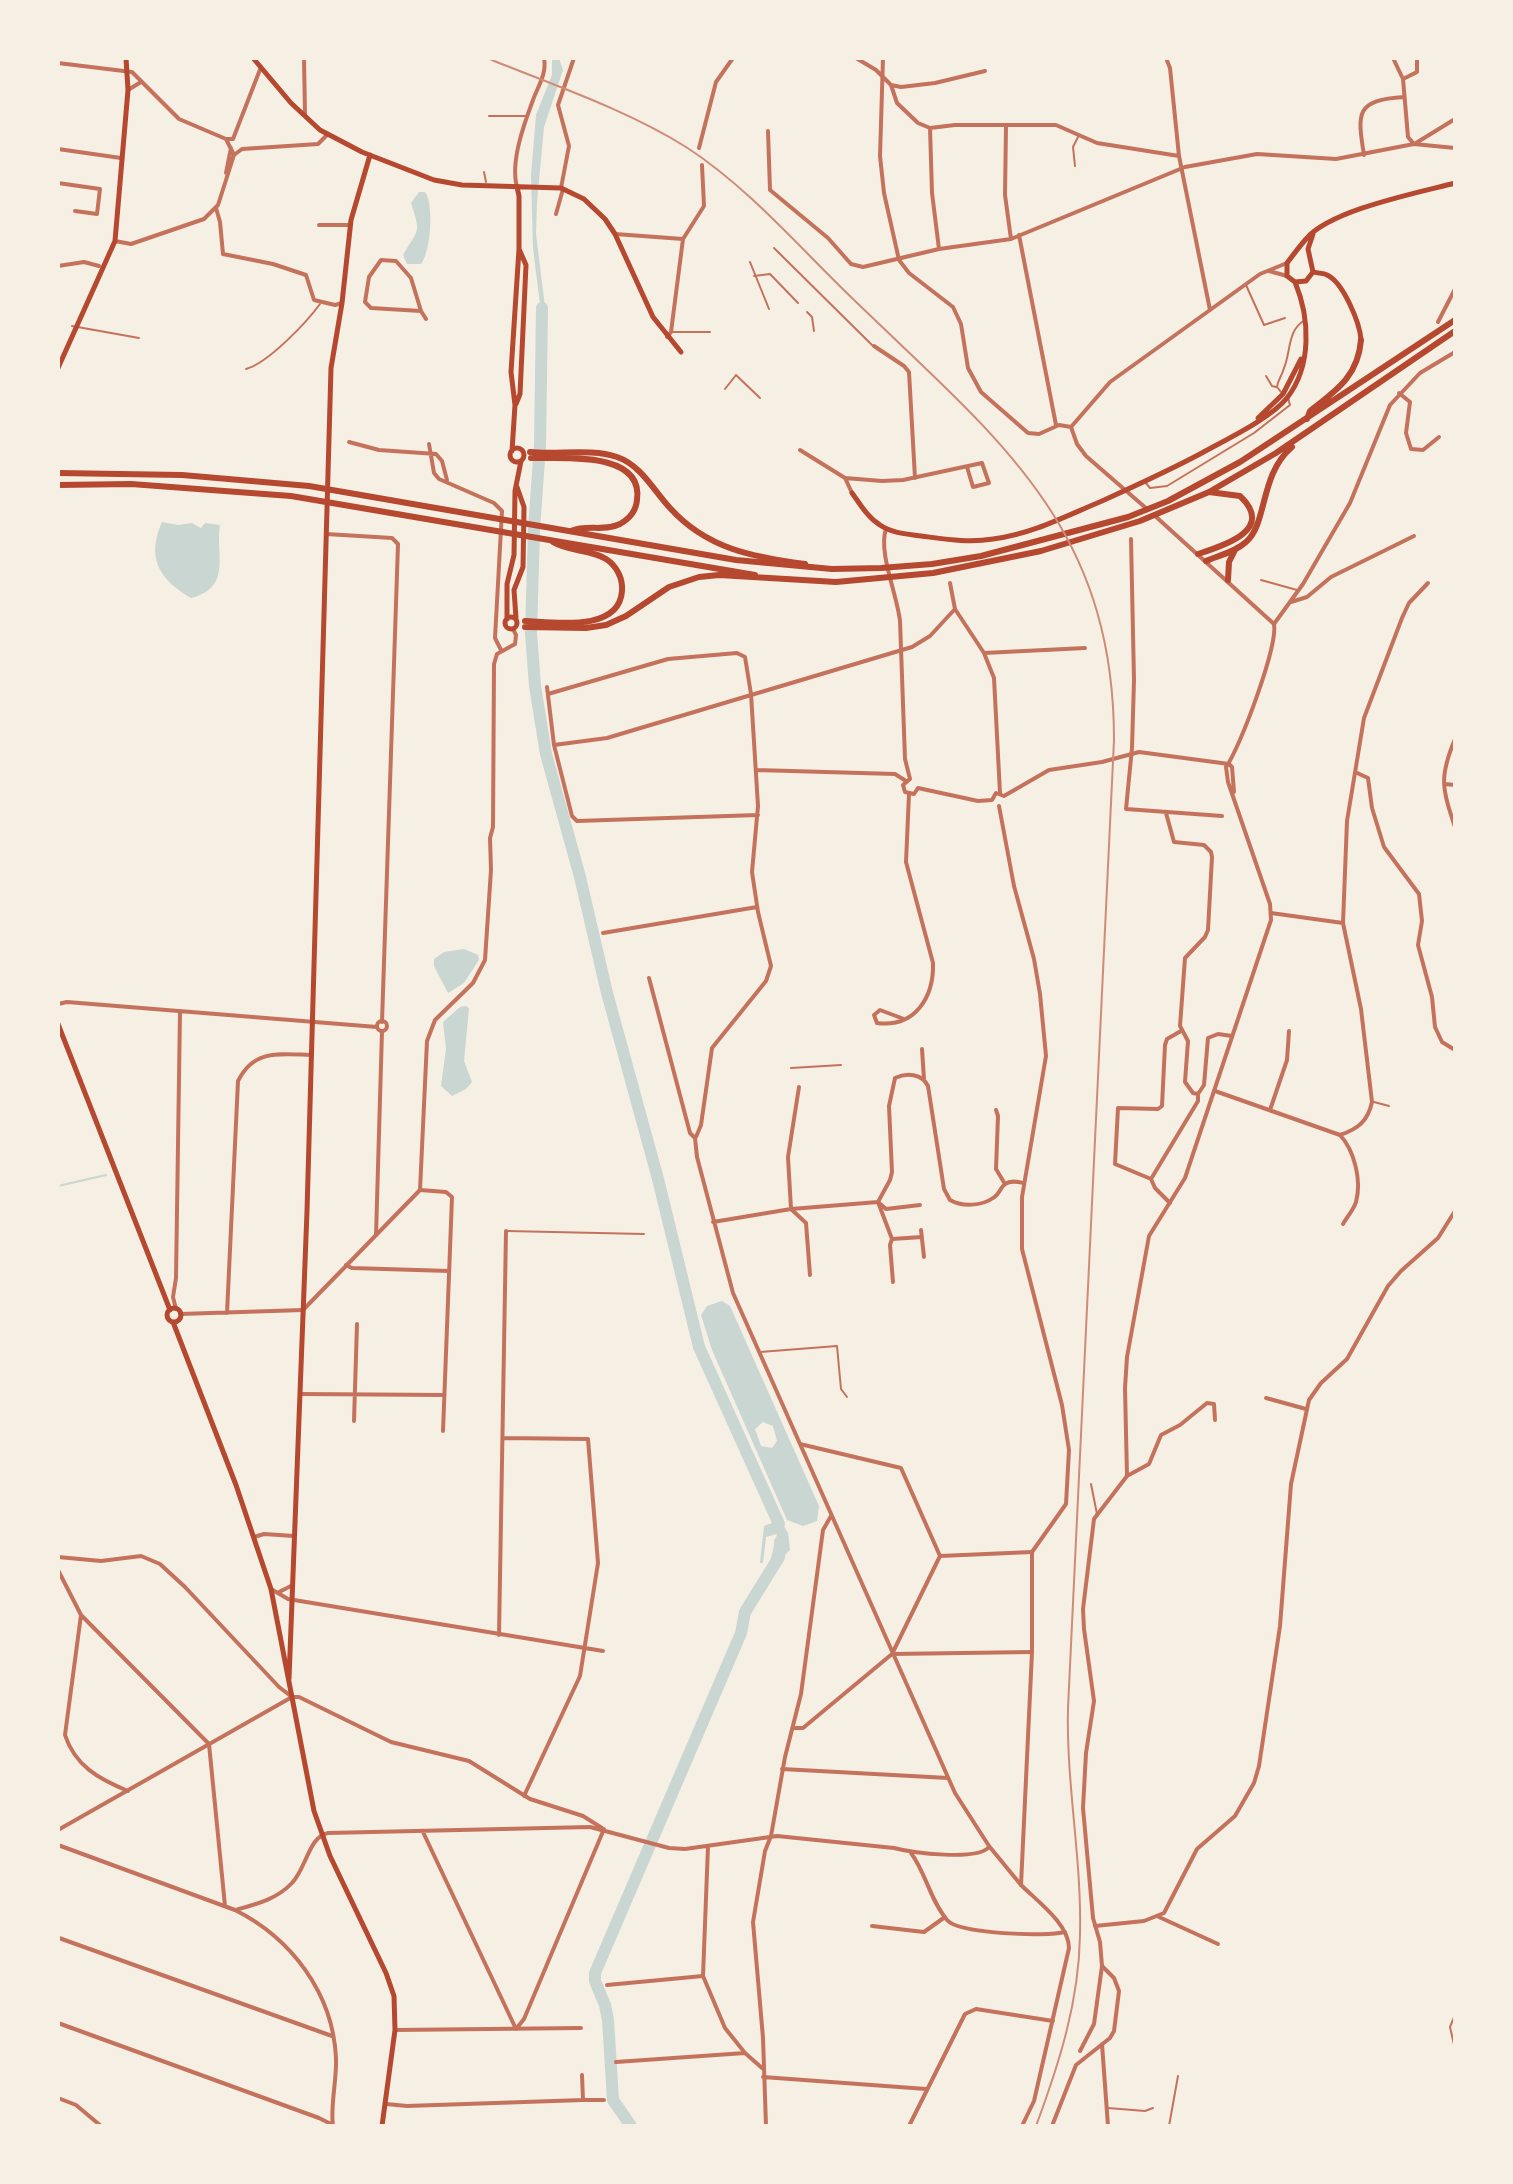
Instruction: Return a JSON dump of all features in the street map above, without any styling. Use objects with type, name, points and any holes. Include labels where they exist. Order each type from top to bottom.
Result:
[{"type":"highway","points":[[62,473],[182,475],[309,486],[736,560],[832,569],[881,568],[981,556],[1128,517],[1168,501],[1202,484],[1307,419],[1455,320]]},
{"type":"highway","points":[[519,624],[586,628],[606,625],[689,578],[719,575],[836,582],[884,579],[977,566],[1053,548],[1125,526],[1209,492],[1305,434],[1455,331]]},
{"type":"highway","points":[[1307,419],[1310,411],[1351,376],[1358,361],[1361,340]]},
{"type":"highway","points":[[1206,561],[1235,550],[1253,535],[1270,477],[1278,462],[1305,434]]},
{"type":"highway","points":[[546,456],[600,454],[621,458],[636,468],[690,527],[712,543],[756,557],[832,569]]},
{"type":"highway","points":[[526,455],[612,464],[626,471],[635,482],[638,497],[628,519],[612,527],[579,527],[571,531]]},
{"type":"highway","points":[[62,485],[131,484],[203,488],[309,499],[767,578]]},
{"type":"highway","points":[[1198,554],[1239,539],[1250,522],[1248,506],[1240,496],[1209,492]]},
{"type":"highway","points":[[538,625],[598,620],[613,611],[621,599],[623,588],[621,578],[607,559],[561,547],[550,540]]},
{"type":"highway","points":[[1228,580],[1229,562],[1235,550]]},
{"type":"main road","points":[[58,368],[115,241],[128,90],[126,58]]},
{"type":"main road","points":[[253,58],[305,117],[327,135],[370,155],[434,180],[486,186],[562,188],[584,199],[605,219],[615,234],[653,317],[681,352]]},
{"type":"main road","points":[[289,1679],[331,361],[342,303],[350,225],[370,155]]},
{"type":"main road","points":[[852,493],[886,529],[944,539],[995,539],[1051,523],[1182,464],[1256,421],[1285,396],[1303,355],[1306,320],[1303,301],[1295,282],[1287,276],[1287,263],[1305,239],[1339,217],[1360,208],[1455,183]]},
{"type":"main road","points":[[516,394],[511,372],[519,249],[517,187]]},
{"type":"main road","points":[[1303,301],[1306,281],[1313,272],[1308,244],[1313,234]]},
{"type":"main road","points":[[519,249],[526,265],[512,451],[517,470],[514,555],[508,576],[506,626],[519,624]]},
{"type":"main road","points":[[1295,255],[1309,258]]},
{"type":"main road","points":[[1313,272],[1328,275],[1336,284],[1355,313],[1361,340]]},
{"type":"main road","points":[[1295,282],[1306,281]]},
{"type":"main road","points":[[515,314],[524,315]]},
{"type":"main road","points":[[515,436],[526,455]]},
{"type":"main road","points":[[512,451],[526,455]]},
{"type":"main road","points":[[513,460],[526,455]]},
{"type":"main road","points":[[517,470],[526,455]]},
{"type":"main road","points":[[516,486],[524,507],[523,567],[514,590],[519,624]]},
{"type":"main road","points":[[507,619],[519,624]]},
{"type":"main road","points":[[58,1024],[163,1294],[179,1320],[173,1322]]},
{"type":"main road","points":[[175,1311],[167,1317],[173,1322],[271,1589],[311,1801],[322,1834],[391,1986],[396,2008],[395,2030],[382,2126]]},
{"type":"street","points":[[304,58],[305,117]]},
{"type":"street","points":[[517,187],[517,158],[528,116],[544,75],[544,58]]},
{"type":"street","points":[[556,214],[568,139],[558,105],[574,58]]},
{"type":"street","points":[[699,148],[716,82],[733,58]]},
{"type":"street","points":[[856,58],[883,76],[891,85],[897,103],[918,123],[930,128],[955,125],[1056,125],[1097,143],[1179,156]]},
{"type":"street","points":[[883,58],[880,156],[884,193],[899,260],[909,273],[953,307],[958,315],[968,368],[981,392],[1025,431],[1039,434],[1056,425],[1071,427]]},
{"type":"street","points":[[1166,58],[1170,68],[1179,156],[1210,310]]},
{"type":"street","points":[[1393,58],[1403,79],[1408,137],[1414,144]]},
{"type":"street","points":[[1403,79],[1417,72],[1417,58]]},
{"type":"street","points":[[58,63],[127,69],[179,119],[226,139],[233,139],[242,149]]},
{"type":"street","points":[[226,173],[233,139],[261,67]]},
{"type":"street","points":[[891,85],[935,83],[985,71]]},
{"type":"street","points":[[128,90],[141,82]]},
{"type":"street","points":[[1364,155],[1359,123],[1366,107],[1379,99],[1404,97]]},
{"type":"street","points":[[1414,144],[1455,119]]},
{"type":"street","points":[[1006,126],[1005,195],[1011,239]]},
{"type":"street","points":[[930,128],[932,193],[939,249]]},
{"type":"street","points":[[768,131],[770,190],[828,238],[851,264],[863,267],[939,249],[1011,239],[1183,168],[1257,154],[1336,159],[1414,144],[1455,148]]},
{"type":"street","points":[[115,241],[131,244],[193,225],[212,214],[234,155],[242,149],[318,144],[327,135]]},
{"type":"street","points":[[226,139],[234,155]]},
{"type":"street","points":[[58,149],[121,158]]},
{"type":"street","points":[[669,334],[683,239],[704,206],[702,165]]},
{"type":"street","points":[[58,183],[100,189],[97,214],[75,211]]},
{"type":"street","points":[[216,208],[223,254],[273,264],[306,275],[314,300],[335,305],[342,303]]},
{"type":"street","points":[[319,225],[350,225]]},
{"type":"street","points":[[615,234],[683,239]]},
{"type":"street","points":[[1019,235],[1056,425]]},
{"type":"street","points":[[421,311],[371,308],[365,302],[369,277],[381,260],[396,261],[411,278],[426,319]]},
{"type":"street","points":[[58,266],[84,262],[99,266]]},
{"type":"street","points":[[1071,427],[1109,383],[1245,284],[1287,263]]},
{"type":"street","points":[[1267,271],[1287,276]]},
{"type":"street","points":[[1438,322],[1455,289]]},
{"type":"street","points":[[874,346],[909,372],[915,478]]},
{"type":"street","points":[[1127,1476],[1127,1357],[1146,1248],[1154,1227],[1185,1178],[1267,935],[1271,913],[1226,767],[1268,663],[1275,636],[1274,624],[1298,590],[1354,495],[1385,415],[1399,393],[1420,373],[1455,352]]},
{"type":"street","points":[[1399,393],[1410,402],[1406,433],[1411,449],[1415,452],[1423,450],[1439,437]]},
{"type":"street","points":[[1071,427],[1082,452],[1274,624]]},
{"type":"street","points":[[349,442],[379,450],[440,457],[448,482]]},
{"type":"street","points":[[429,444],[436,476],[494,503],[502,511],[495,638],[501,650]]},
{"type":"street","points":[[800,450],[845,478],[882,481],[915,478],[967,467],[984,465],[989,483],[973,487],[967,467]]},
{"type":"street","points":[[845,478],[852,493]]},
{"type":"street","points":[[886,529],[882,541],[897,600],[901,650],[908,780],[903,787],[909,794],[906,862],[933,963],[926,1001],[913,1015],[904,1019],[884,1024],[877,1023],[874,1015],[880,1010],[904,1019]]},
{"type":"street","points":[[326,534],[392,538],[398,544],[382,1022],[377,1027]]},
{"type":"street","points":[[1289,603],[1307,597],[1331,577],[1414,536]]},
{"type":"street","points":[[1131,539],[1134,666],[1126,809],[1222,816]]},
{"type":"street","points":[[950,583],[955,609],[984,653],[994,678],[1004,802],[999,806]]},
{"type":"street","points":[[1340,1135],[1359,1127],[1370,1112],[1372,1102],[1361,1009],[1343,923],[1347,821],[1364,718],[1409,603],[1428,583]]},
{"type":"street","points":[[554,745],[607,738],[901,650],[926,640],[955,609]]},
{"type":"street","points":[[180,1011],[175,1311],[227,1313],[303,1310],[420,1190],[425,1058],[431,1027],[441,1012],[473,983],[485,960],[493,827],[494,664],[501,650],[515,644],[519,624]]},
{"type":"street","points":[[984,653],[1085,648]]},
{"type":"street","points":[[548,694],[668,659],[737,653],[745,657],[751,694],[758,815],[752,872],[770,958],[769,974],[712,1048],[701,1125],[695,1138],[697,1157],[733,1293],[948,1778],[967,1815],[989,1846],[1065,1932],[1069,1948],[1053,2021],[1034,2101],[1022,2126]]},
{"type":"street","points":[[547,687],[554,745],[572,816],[577,821],[758,815]]},
{"type":"street","points":[[1455,739],[1444,765],[1443,790],[1455,827]]},
{"type":"street","points":[[992,800],[995,794],[1002,794],[1049,770],[1148,751],[1229,764]]},
{"type":"street","points":[[756,770],[895,774],[916,781],[918,788],[914,794],[909,794]]},
{"type":"street","points":[[1355,772],[1368,778],[1371,784],[1372,808],[1384,847],[1419,894],[1422,921],[1418,945],[1432,997],[1438,1036],[1455,1050]]},
{"type":"street","points":[[1445,784],[1455,785]]},
{"type":"street","points":[[918,788],[978,801],[992,800],[999,806],[1014,886],[1034,959],[1046,1056],[1024,1183],[1020,1231],[1062,1405],[1069,1450],[1066,1504],[1032,1552],[1032,1652],[1021,1885]]},
{"type":"street","points":[[1166,813],[1174,842],[1204,845],[1212,857],[1208,930],[1185,958],[1181,1031],[1188,1041],[1185,1082],[1198,1094]]},
{"type":"street","points":[[603,933],[757,907]]},
{"type":"street","points":[[1271,913],[1343,923]]},
{"type":"street","points":[[649,978],[690,1133],[695,1138]]},
{"type":"street","points":[[58,1004],[67,1002],[311,1021],[377,1027],[382,1031]]},
{"type":"street","points":[[376,1235],[382,1031],[387,1027],[382,1022]]},
{"type":"street","points":[[1171,1204],[1155,1188],[1151,1179],[1115,1164],[1118,1108],[1158,1109],[1162,1106],[1165,1045],[1167,1039],[1181,1031]]},
{"type":"street","points":[[1270,1110],[1287,1060],[1289,1031]]},
{"type":"street","points":[[1151,1179],[1198,1101],[1198,1094],[1204,1085],[1208,1038],[1218,1034],[1232,1036]]},
{"type":"street","points":[[922,1049],[924,1079],[928,1086],[946,1196],[960,1204],[988,1201],[996,1197],[1005,1184]]},
{"type":"street","points":[[227,1313],[238,1081],[248,1065],[262,1057],[311,1055]]},
{"type":"street","points":[[893,1282],[892,1239],[878,1202],[892,1172],[889,1106],[895,1078],[924,1079]]},
{"type":"street","points":[[799,1087],[788,1157],[791,1209],[806,1223],[810,1275]]},
{"type":"street","points":[[1215,1091],[1340,1135],[1352,1152],[1357,1187],[1356,1202],[1343,1224]]},
{"type":"street","points":[[996,1110],[996,1169],[1005,1184]]},
{"type":"street","points":[[1005,1184],[1024,1183]]},
{"type":"street","points":[[420,1190],[446,1192],[452,1197],[443,1431]]},
{"type":"street","points":[[713,1222],[791,1209],[878,1202],[886,1209],[920,1205]]},
{"type":"street","points":[[1096,1929],[1159,1917],[1166,1910],[1197,1849],[1235,1816],[1254,1783],[1280,1626],[1289,1498],[1307,1409],[1315,1389],[1347,1359],[1388,1286],[1438,1238],[1455,1214]]},
{"type":"street","points":[[921,1230],[924,1257]]},
{"type":"street","points":[[499,1635],[506,1231]]},
{"type":"street","points":[[892,1239],[922,1237]]},
{"type":"street","points":[[346,1265],[352,1268],[449,1271]]},
{"type":"street","points":[[163,1294],[175,1285]]},
{"type":"street","points":[[354,1421],[357,1324]]},
{"type":"street","points":[[300,1394],[444,1395]]},
{"type":"street","points":[[1266,1398],[1307,1409]]},
{"type":"street","points":[[1080,2051],[1094,2024],[1102,1966],[1083,1808],[1086,1753],[1094,1701],[1083,1609],[1097,1515],[1127,1476],[1149,1464],[1161,1435],[1180,1425],[1207,1403],[1214,1404],[1216,1408],[1215,1420]]},
{"type":"street","points":[[503,1438],[588,1439],[598,1563],[580,1676],[524,1796]]},
{"type":"street","points":[[793,1728],[803,1728],[892,1654],[940,1556],[901,1468],[800,1444]]},
{"type":"street","points":[[766,2126],[763,2038],[753,1922],[765,1851],[771,1836],[782,1769],[806,1663],[823,1530],[831,1516]]},
{"type":"street","points":[[254,1537],[264,1534],[294,1536]]},
{"type":"street","points":[[940,1556],[1032,1552]]},
{"type":"street","points":[[58,1557],[101,1561],[141,1556],[160,1564],[292,1697]]},
{"type":"street","points":[[58,1570],[81,1615],[209,1744],[225,1906]]},
{"type":"street","points":[[279,1592],[291,1586]]},
{"type":"street","points":[[271,1589],[290,1599],[603,1651]]},
{"type":"street","points":[[81,1615],[65,1735],[70,1752],[87,1769],[128,1791]]},
{"type":"street","points":[[892,1654],[1032,1652]]},
{"type":"street","points":[[58,1830],[292,1697],[299,1697],[391,1742],[469,1761],[524,1796],[583,1816],[604,1829]]},
{"type":"street","points":[[782,1769],[948,1778]]},
{"type":"street","points":[[235,1910],[263,1903],[286,1888],[305,1866],[314,1841],[322,1834],[590,1827],[658,1846],[685,1849],[771,1836],[894,1848],[911,1853],[976,1855],[989,1846]]},
{"type":"street","points":[[516,2029],[524,2019],[604,1829]]},
{"type":"street","points":[[423,1832],[516,2029]]},
{"type":"street","points":[[58,1845],[235,1910],[259,1924],[298,1958],[319,1993],[333,2037],[336,2075],[333,2126],[319,2118],[58,2023]]},
{"type":"street","points":[[708,1846],[703,1976],[725,2028],[763,2069]]},
{"type":"street","points":[[911,1853],[945,1917],[954,1926],[974,1931],[1065,1932]]},
{"type":"street","points":[[872,1926],[924,1932],[945,1917]]},
{"type":"street","points":[[1159,1917],[1218,1944]]},
{"type":"street","points":[[59,1938],[333,2037]]},
{"type":"street","points":[[1052,2126],[1076,2065],[1110,2038],[1114,2031],[1119,1991],[1114,1978],[1102,1966]]},
{"type":"street","points":[[607,1985],[703,1976]]},
{"type":"street","points":[[909,2126],[965,2014],[976,2009],[1053,2021]]},
{"type":"street","points":[[395,2030],[581,2028]]},
{"type":"street","points":[[1102,2044],[1108,2126]]},
{"type":"street","points":[[616,2062],[745,2053]]},
{"type":"street","points":[[582,2075],[583,2100]]},
{"type":"street","points":[[763,2077],[926,2089]]},
{"type":"street","points":[[58,2098],[76,2105],[101,2126]]},
{"type":"street","points":[[386,2104],[604,2100]]},
{"type":"lane","points":[[489,116],[528,116]]},
{"type":"lane","points":[[1075,166],[1073,147],[1079,136]]},
{"type":"lane","points":[[484,172],[487,176],[486,186]]},
{"type":"lane","points":[[774,248],[874,346]]},
{"type":"lane","points":[[750,262],[769,309]]},
{"type":"lane","points":[[754,276],[770,274],[798,303]]},
{"type":"lane","points":[[1245,284],[1264,325],[1285,318]]},
{"type":"lane","points":[[246,369],[273,351],[320,303]]},
{"type":"lane","points":[[807,312],[812,317],[814,331]]},
{"type":"lane","points":[[1277,387],[1295,327],[1306,320]]},
{"type":"lane","points":[[74,327],[139,338]]},
{"type":"lane","points":[[669,334],[710,332]]},
{"type":"lane","points":[[725,389],[736,375],[760,398]]},
{"type":"lane","points":[[1145,481],[1150,488],[1164,488],[1279,416],[1290,405],[1266,376]]},
{"type":"lane","points":[[1261,580],[1298,590]]},
{"type":"lane","points":[[791,1068],[841,1065]]},
{"type":"lane","points":[[1372,1102],[1389,1106]]},
{"type":"lane","points":[[506,1231],[644,1234]]},
{"type":"lane","points":[[759,1352],[837,1346],[841,1389],[847,1397]]},
{"type":"lane","points":[[1091,1484],[1097,1515]]},
{"type":"lane","points":[[1455,2015],[1450,2027],[1455,2049]]},
{"type":"lane","points":[[1169,2126],[1178,2076]]},
{"type":"lane","points":[[1107,2108],[1145,2111],[1153,2108]]},
{"type":"shaded area","points":[[552,58],[559,58],[563,70],[544,127],[536,234],[547,323],[539,325],[531,175],[536,115],[552,75]]},
{"type":"shaded area","points":[[419,192],[425,192],[430,206],[429,239],[421,264],[407,264],[403,255],[417,230],[411,203]]},
{"type":"shaded area","points":[[162,522],[178,525],[192,523],[201,528],[205,523],[220,525],[217,578],[204,593],[191,598],[171,583],[158,566],[155,546]]},
{"type":"shaded area","points":[[464,949],[478,955],[479,960],[464,983],[448,993],[434,966],[434,959],[444,952]]},
{"type":"shaded area","points":[[460,1007],[469,1008],[464,1061],[472,1082],[452,1096],[441,1086],[446,1049],[443,1022]]},
{"type":"shaded area","points":[[722,1301],[730,1306],[819,1506],[817,1521],[803,1526],[787,1520],[712,1350],[701,1315],[707,1306]],"holes":[[[763,1422],[773,1426],[777,1441],[772,1448],[761,1446],[755,1429]]]},
{"type":"shaded area","points":[[774,1509],[788,1533],[790,1550],[782,1558],[771,1558],[777,1534],[766,1537],[763,1563],[760,1563],[764,1526],[772,1523],[770,1517]]},
{"type":"waterway","points":[[542,308],[540,445],[531,633],[535,686],[546,754],[699,1347],[779,1524]]},
{"type":"waterway","points":[[58,1186],[106,1175]]},
{"type":"waterway","points":[[631,2126],[613,2100],[608,2020],[595,1973],[741,1633],[745,1612],[779,1557],[780,1542]]},
{"type":"railway","points":[[487,58],[588,98],[663,133],[731,180],[997,441],[1036,489],[1069,541],[1093,599],[1109,664],[1114,740],[1068,1708],[1080,1935],[1072,2009],[1036,2126]]}]
